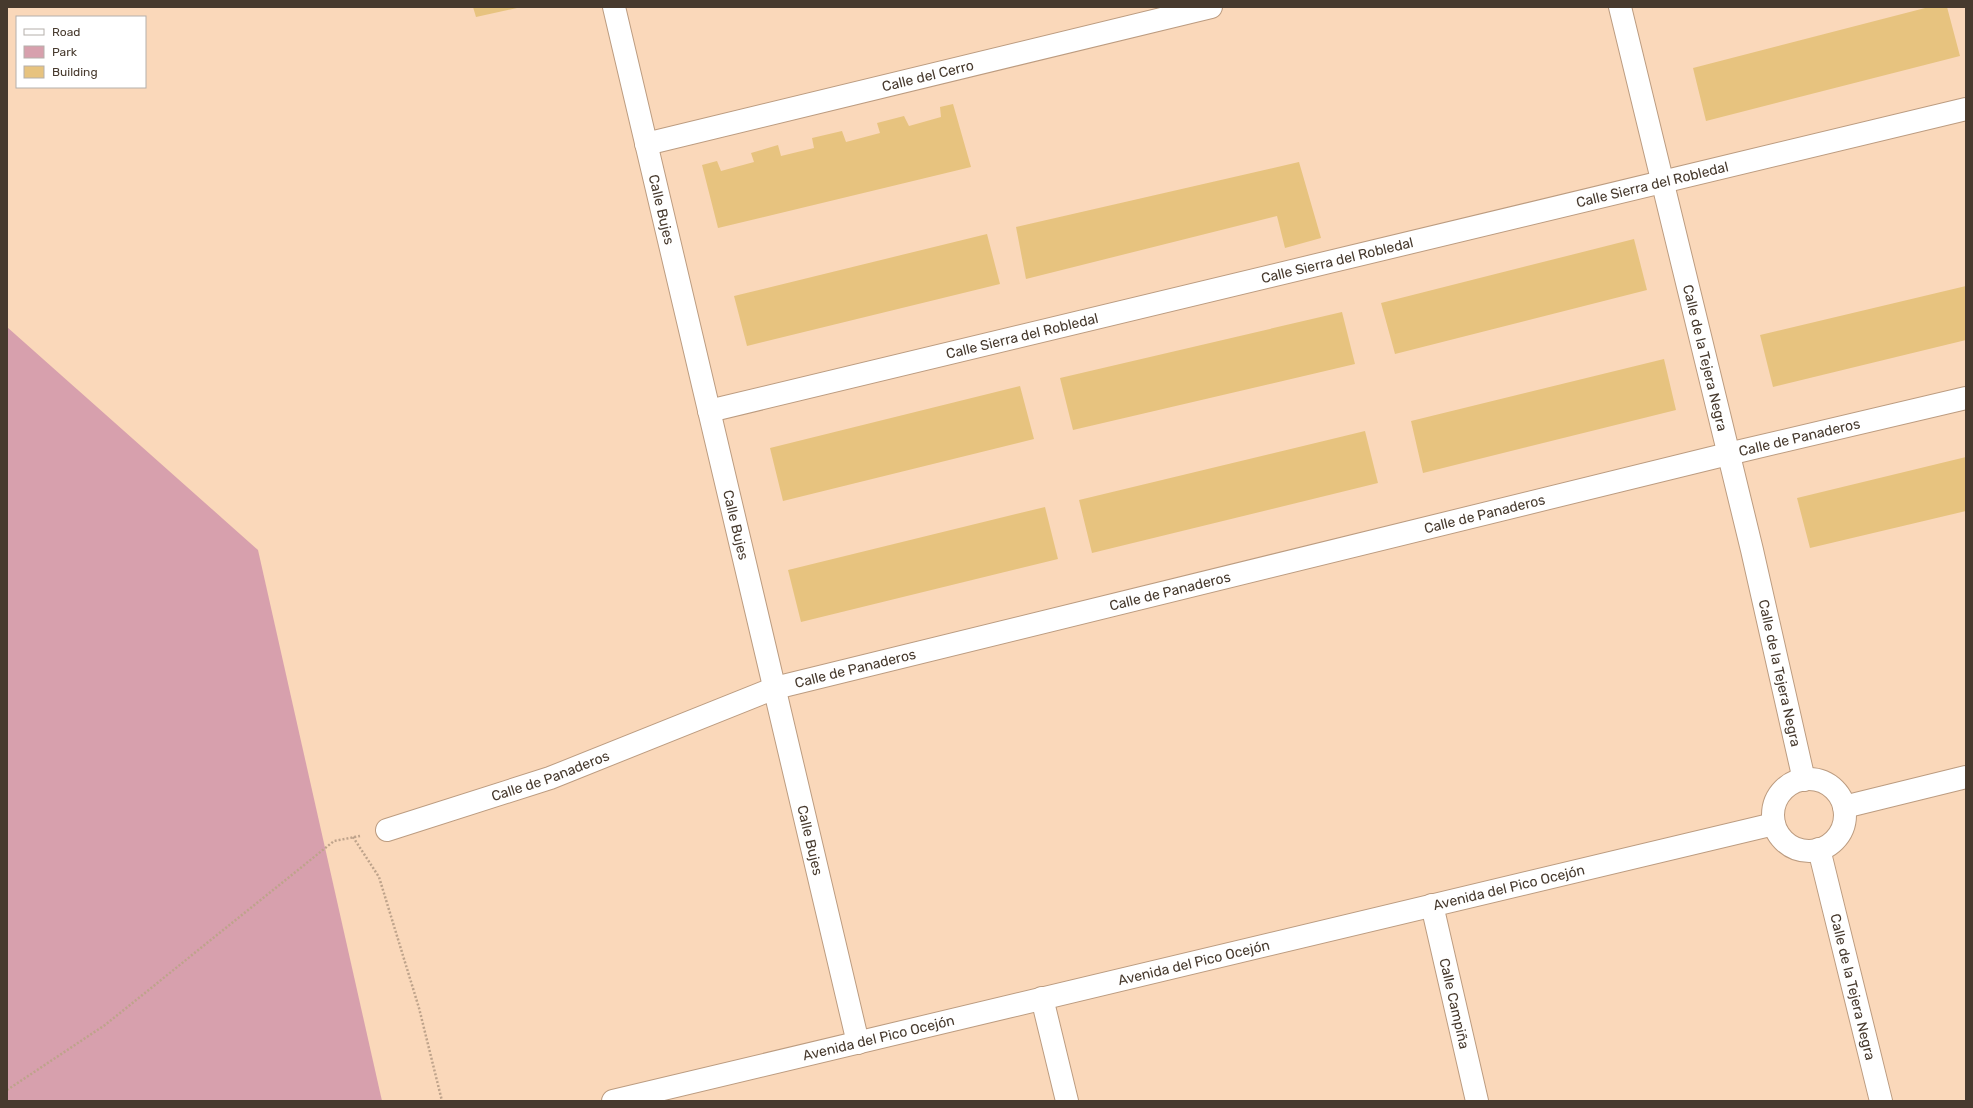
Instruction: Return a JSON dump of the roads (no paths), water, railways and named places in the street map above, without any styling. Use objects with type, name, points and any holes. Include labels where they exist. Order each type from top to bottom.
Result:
[{"type":"street","name":"Calle Bujes","points":[[614,7],[858,1043]]},
{"type":"street","name":"Calle del Cerro","points":[[646,144],[1210,7]]},
{"type":"street","name":"Calle de la Tejera Negra","points":[[1620,7],[1728,454],[1804,780]]},
{"type":"street","name":"Calle Sierra del Robledal","points":[[708,411],[1966,108]]},
{"type":"street","name":"Calle de Panaderos","points":[[387,830],[550,778],[775,688],[1728,454],[1966,398]]},
{"type":"street","points":[[1844,807],[1966,777]]},
{"type":"street","points":[[1804,780],[1814,780],[1829,786],[1840,797],[1844,807],[1844,823],[1837,838],[1829,845],[1819,850],[1807,851],[1796,849],[1786,843],[1774,824],[1773,812],[1776,800],[1783,790],[1792,783],[1804,780]]},
{"type":"street","name":"Avenida del Pico Ocejón","points":[[613,1101],[670,1094],[858,1043],[1042,998],[1774,824]]},
{"type":"street","name":"Calle de la Tejera Negra","points":[[1819,850],[1881,1101]]},
{"type":"street","name":"Calle Campiña","points":[[1432,905],[1477,1101]]},
{"type":"street","points":[[1042,998],[1067,1101]]}]
